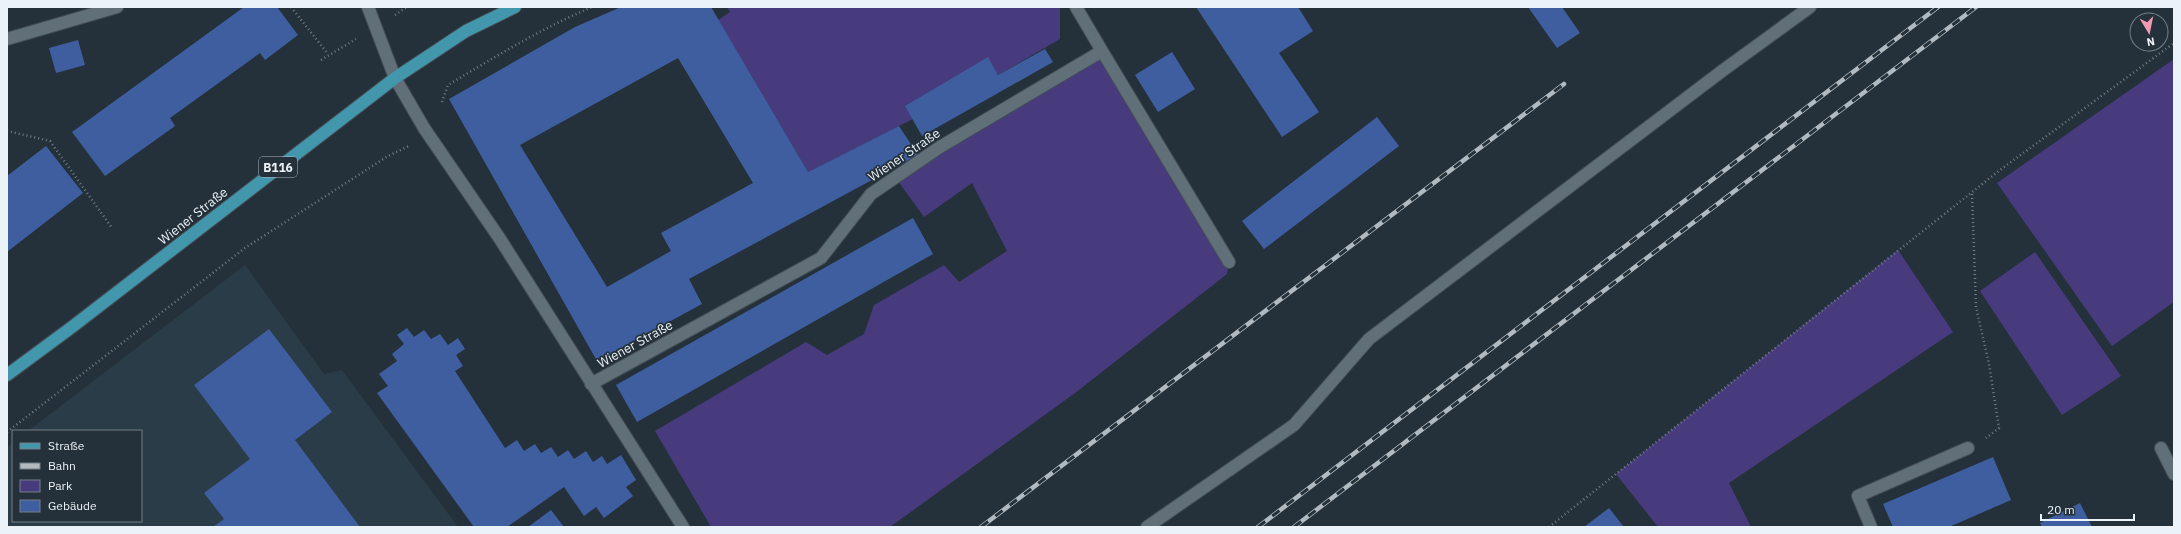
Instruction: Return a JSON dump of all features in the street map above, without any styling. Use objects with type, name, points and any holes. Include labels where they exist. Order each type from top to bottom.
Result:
[{"type":"main road","name":"Wiener Straße","points":[[7,375],[72,327],[395,78],[466,31],[515,7]]},
{"type":"street","points":[[7,39],[117,7]]},
{"type":"street","points":[[368,7],[395,78]]},
{"type":"street","points":[[1076,7],[1229,262]]},
{"type":"street","points":[[1147,527],[1294,425],[1369,339],[1722,71],[1810,7]]},
{"type":"street","name":"Wiener Straße","points":[[591,384],[821,258],[870,194],[940,147],[1102,50]]},
{"type":"street","name":"Wiener Straße","points":[[395,78],[424,128],[500,239],[683,527]]},
{"type":"street","points":[[1871,527],[1858,496],[1968,448]]},
{"type":"street","points":[[2161,448],[2174,474]]},
{"type":"path","points":[[291,7],[328,54]]},
{"type":"path","points":[[442,102],[448,85],[537,34],[592,7]]},
{"type":"path","points":[[1549,527],[2000,170],[2174,43]]},
{"type":"path","points":[[7,131],[50,141],[112,228]]},
{"type":"path","points":[[7,432],[245,248],[388,156],[409,146]]},
{"type":"path","points":[[1968,448],[1999,428],[1989,364],[1976,307],[1972,193]]},
{"type":"shaded area","points":[[245,265],[324,374],[342,370],[458,527],[7,527],[7,447],[12,443],[12,522],[142,522],[142,430],[29,430]]},
{"type":"green space","points":[[727,7],[1060,7],[1060,39],[998,75],[988,58],[906,106],[913,119],[808,172],[718,20],[730,12]]},
{"type":"green space","points":[[1102,51],[1229,262],[1227,274],[1075,393],[890,527],[711,527],[655,431],[806,342],[827,355],[864,334],[874,305],[944,265],[959,282],[1007,251],[972,183],[924,217],[895,177]]},
{"type":"green space","points":[[2174,59],[2174,302],[2112,346],[1997,183]]},
{"type":"green space","points":[[1898,250],[1953,332],[1729,483],[1751,527],[1658,527],[1616,474]]},
{"type":"green space","points":[[2035,252],[2121,376],[2062,415],[1980,291]]},
{"type":"building","points":[[244,7],[277,7],[298,35],[265,60],[260,53],[170,118],[175,126],[105,176],[72,132]]},
{"type":"building","points":[[621,7],[711,7],[808,172],[899,126],[918,155],[689,279],[702,304],[597,361],[449,99],[575,27]],"holes":[[[678,58],[753,183],[661,233],[671,251],[607,287],[520,145]]]},
{"type":"building","points":[[1196,7],[1298,7],[1313,31],[1279,53],[1319,112],[1282,137]]},
{"type":"building","points":[[1528,7],[1562,7],[1580,33],[1557,48]]},
{"type":"building","points":[[78,40],[85,65],[56,73],[49,48]]},
{"type":"building","points":[[1045,49],[1053,62],[922,136],[905,106],[988,57],[998,75]]},
{"type":"building","points":[[1172,52],[1195,89],[1158,112],[1135,75]]},
{"type":"building","points":[[1377,117],[1399,146],[1264,249],[1242,221]]},
{"type":"building","points":[[46,146],[83,193],[7,252],[7,176]]},
{"type":"building","points":[[913,218],[933,254],[637,422],[616,385]]},
{"type":"building","points":[[407,328],[414,337],[424,330],[431,339],[440,334],[448,345],[458,338],[465,349],[456,355],[463,366],[455,371],[505,448],[517,440],[524,451],[535,444],[541,453],[551,447],[558,457],[568,450],[574,459],[586,451],[593,462],[602,456],[607,464],[621,455],[636,480],[626,487],[633,496],[604,518],[596,507],[584,516],[564,487],[507,527],[474,527],[377,393],[388,386],[379,374],[397,361],[392,354],[404,344],[397,335]]},
{"type":"building","points":[[269,329],[332,412],[295,440],[360,527],[213,527],[224,519],[204,493],[250,459],[194,385]]},
{"type":"building","points":[[1993,457],[2011,500],[1949,527],[1893,527],[1883,504]]},
{"type":"building","points":[[2080,503],[2092,527],[2042,527],[2040,523]]},
{"type":"building","points":[[1609,508],[1624,527],[1584,527]]},
{"type":"building","points":[[551,510],[564,527],[528,527]]},
{"type":"railway","points":[[1258,527],[1938,7]]},
{"type":"railway","points":[[1294,527],[1976,7]]},
{"type":"railway","points":[[981,527],[1564,84]]}]
